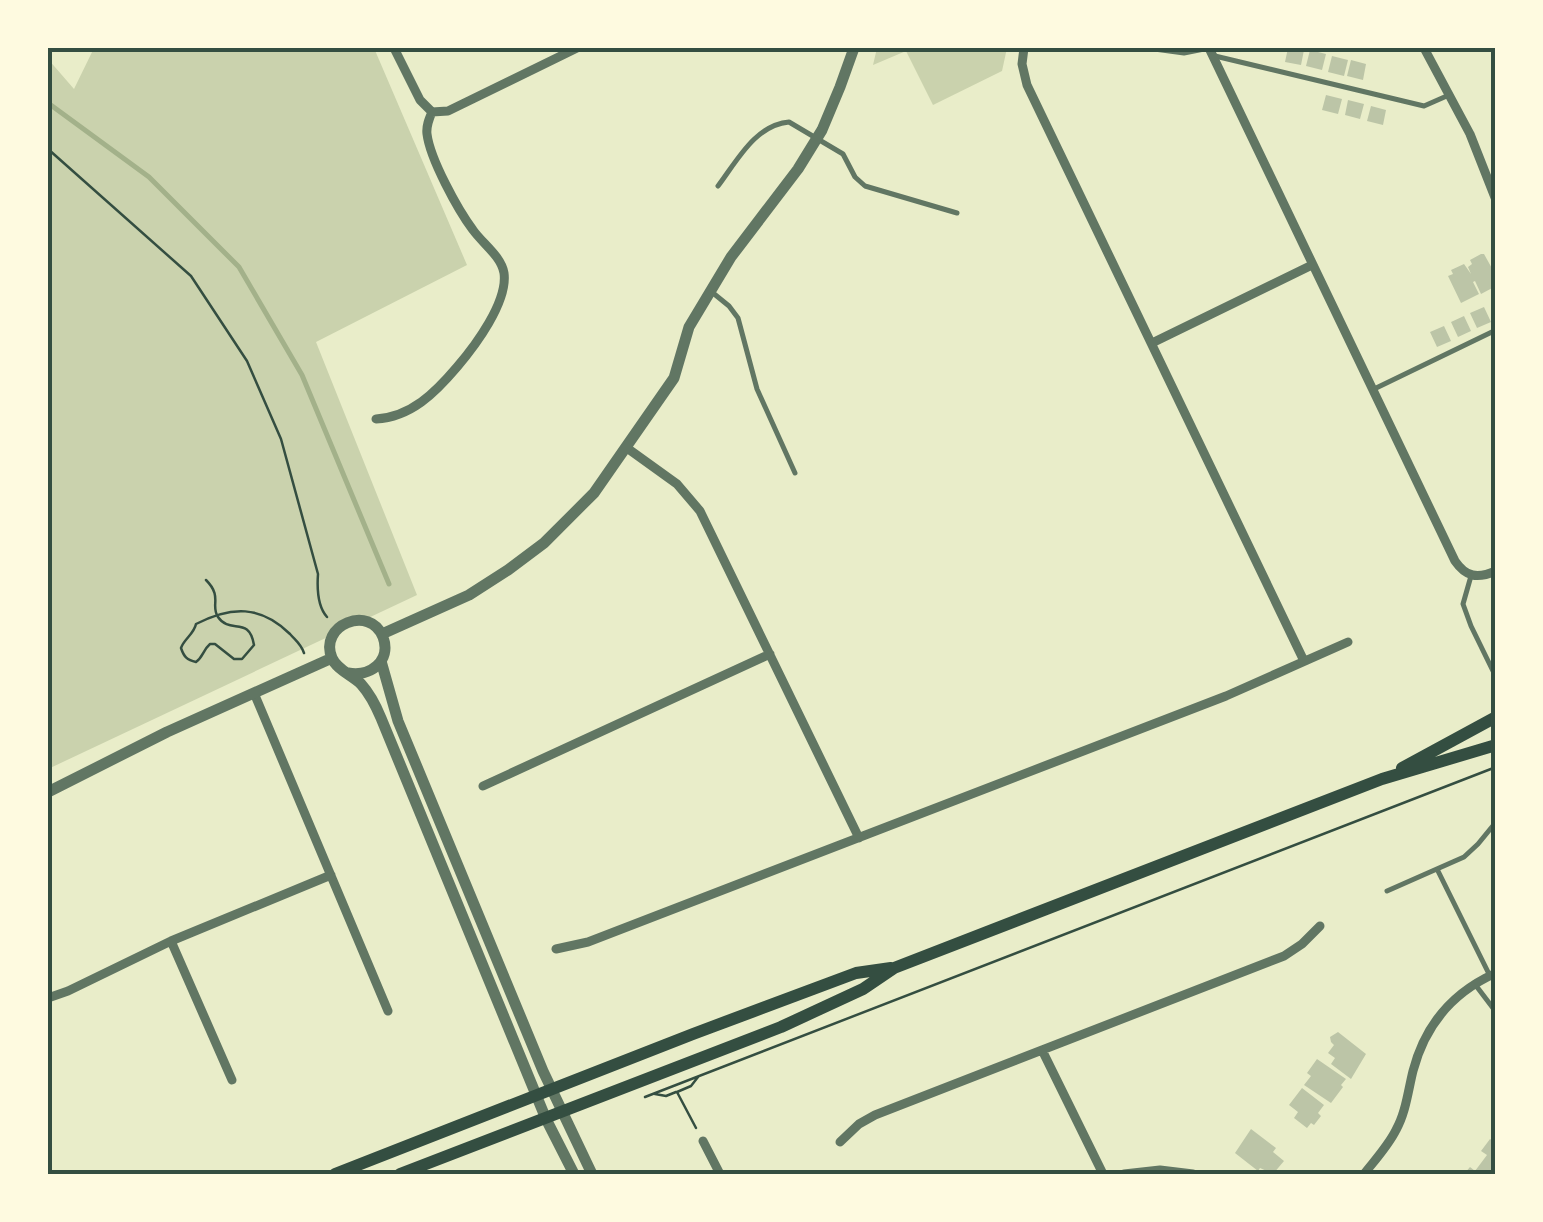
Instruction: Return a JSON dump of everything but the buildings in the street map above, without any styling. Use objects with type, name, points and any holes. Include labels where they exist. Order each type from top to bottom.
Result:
[{"type":"main road","points":[[1382,779],[1496,717]]},
{"type":"main road","points":[[334,1174],[856,973],[894,968],[1382,779],[1496,745]]},
{"type":"main road","points":[[400,1174],[780,1027],[863,990],[894,968]]},
{"type":"street","points":[[394,48],[420,100],[432,112],[448,111],[577,48]]},
{"type":"street","points":[[382,634],[469,595],[528,556],[582,506],[674,378],[684,338],[731,257],[817,138],[854,48]]},
{"type":"street","points":[[1024,48],[1022,64],[1027,85],[1304,661]]},
{"type":"street","points":[[1424,48],[1470,134],[1496,200]]},
{"type":"street","points":[[1210,50],[1455,561],[1471,576],[1496,571]]},
{"type":"street","points":[[376,419],[407,412],[438,388],[481,335],[502,290],[503,269],[460,210],[430,146],[427,122],[432,112]]},
{"type":"street","points":[[1152,344],[1312,266]]},
{"type":"street","points":[[627,448],[677,484],[700,511],[858,838]]},
{"type":"street","points":[[574,1174],[536,1096],[382,718],[372,698],[332,658],[332,638],[346,622],[369,622],[382,634],[382,661],[398,721],[551,1090],[592,1174]]},
{"type":"street","points":[[556,949],[588,942],[1226,696],[1348,642]]},
{"type":"street","points":[[483,786],[770,654]]},
{"type":"street","points":[[48,792],[167,732],[332,658]]},
{"type":"street","points":[[348,673],[370,672],[382,661]]},
{"type":"street","points":[[254,693],[388,1011]]},
{"type":"street","points":[[48,998],[171,941],[330,875]]},
{"type":"street","points":[[840,1142],[853,1128],[875,1115],[1284,956],[1320,926]]},
{"type":"street","points":[[171,941],[232,1080]]},
{"type":"street","points":[[1364,1174],[1396,1132],[1418,1057],[1444,1009],[1474,983],[1493,975]]},
{"type":"street","points":[[1042,1050],[1104,1174]]},
{"type":"street","points":[[703,1140],[720,1174]]},
{"type":"street","points":[[1124,1174],[1160,1170],[1193,1174]]},
{"type":"lane","points":[[1147,48],[1210,50],[1424,106],[1450,96]]},
{"type":"lane","points":[[718,186],[764,129],[789,122],[844,154],[855,177],[865,186],[956,213]]},
{"type":"lane","points":[[711,291],[738,318],[757,389],[796,474]]},
{"type":"lane","points":[[1372,390],[1496,330]]},
{"type":"lane","points":[[1471,576],[1463,604],[1493,670]]},
{"type":"lane","points":[[1387,891],[1471,852],[1496,822]]},
{"type":"lane","points":[[1438,870],[1493,975]]},
{"type":"lane","points":[[1474,983],[1496,1012]]},
{"type":"path","points":[[48,149],[191,276],[247,361],[280,438],[318,574],[317,592],[327,618]]},
{"type":"path","points":[[206,580],[216,593],[216,614],[225,622],[248,629],[254,645],[242,659],[234,659],[215,644],[205,648],[196,662],[184,656],[183,642],[196,624],[216,614],[261,613],[301,645],[309,669]]},
{"type":"path","points":[[637,1100],[1496,767]]},
{"type":"path","points":[[654,1094],[678,1092],[691,1086],[699,1076]]},
{"type":"path","points":[[678,1092],[703,1140]]},
{"type":"green space","points":[[94,48],[374,48],[467,265],[316,342],[417,595],[48,769],[48,59],[74,89]]},
{"type":"green space","points":[[877,48],[1007,48],[1002,71],[933,105],[906,51],[873,65]]},
{"type":"waterway","points":[[48,103],[149,177],[239,267],[302,375],[389,584]]}]
